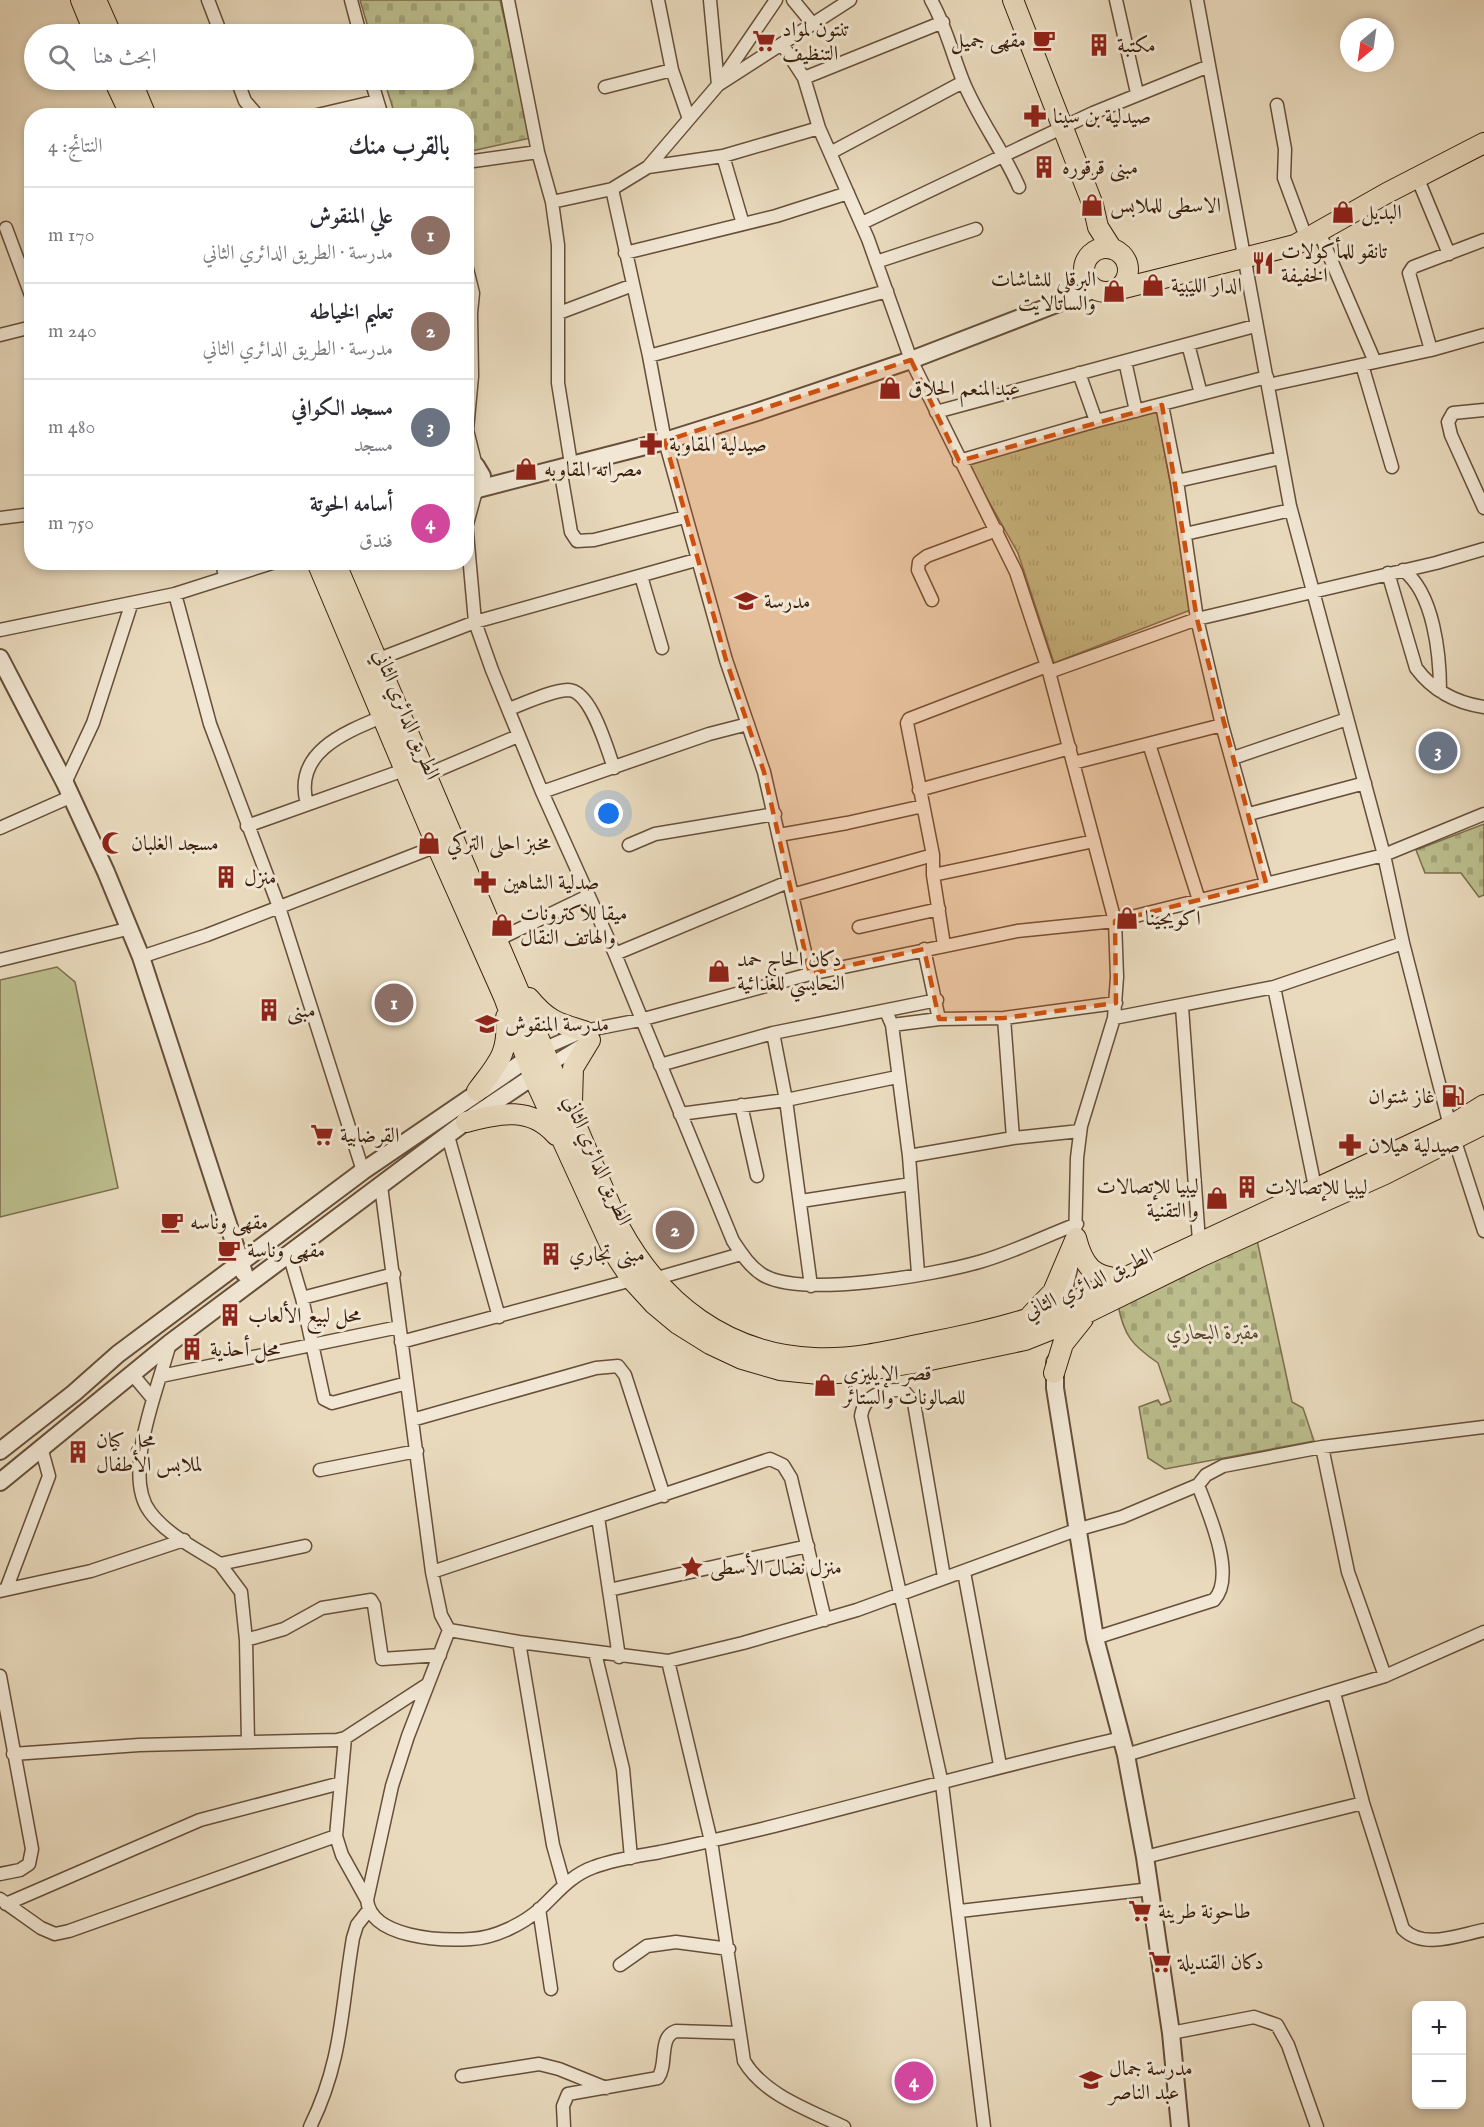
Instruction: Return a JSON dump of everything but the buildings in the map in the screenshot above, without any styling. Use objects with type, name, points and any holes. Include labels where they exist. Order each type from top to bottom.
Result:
[{"type":"main road","points":[[81,0],[91,24]]},
{"type":"main road","points":[[96,0],[107,24]]},
{"type":"main road","points":[[1013,0],[1064,128],[1093,206],[1098,227],[1119,255],[1128,274],[1126,280],[1116,290]]},
{"type":"main road","points":[[119,90],[127,108]]},
{"type":"main road","points":[[135,90],[143,108]]},
{"type":"main road","points":[[1093,206],[1085,266],[1086,279],[1095,289],[1102,292],[1116,290],[1177,273],[1280,250],[1313,236],[1417,177],[1484,143]]},
{"type":"main road","points":[[1085,266],[1087,259],[1098,250],[1177,273]]},
{"type":"main road","name":"الطريق الدائري الثاني","points":[[320,570],[404,770],[504,997],[530,1067],[594,1214],[614,1253],[632,1280],[654,1304],[678,1324],[710,1344],[742,1359],[780,1370],[819,1374],[856,1372],[926,1361],[1024,1330],[1062,1307],[1315,1187],[1453,1133],[1484,1124]]},
{"type":"main road","name":"الطريق الدائري الثاني","points":[[338,570],[620,1228],[636,1257],[654,1279],[683,1310],[715,1330],[743,1343],[779,1355],[815,1358],[856,1356],[1060,1326],[1453,1133],[1484,1105]]},
{"type":"main road","points":[[514,979],[542,1014],[587,1035],[573,1068],[572,1114]]},
{"type":"main road","points":[[477,1091],[502,1058],[507,1044],[504,997]]},
{"type":"main road","points":[[466,1122],[500,1113],[533,1116],[547,1124],[564,1144]]},
{"type":"main road","points":[[1077,1231],[1083,1261],[1090,1270],[1100,1276],[1123,1278]]},
{"type":"main road","points":[[1054,1373],[1048,1347],[1034,1340],[1024,1330],[1053,1292],[1077,1231]]},
{"type":"main road","points":[[1054,1373],[1068,1334],[1097,1307]]},
{"type":"street","points":[[208,0],[217,24]]},
{"type":"street","points":[[351,0],[357,24]]},
{"type":"street","points":[[508,0],[538,152],[552,202],[558,245],[558,383],[571,532],[577,541],[594,540],[685,517]]},
{"type":"street","points":[[658,0],[672,70],[690,119]]},
{"type":"street","points":[[710,0],[718,85]]},
{"type":"street","points":[[552,202],[612,189],[648,167],[718,85],[776,0]]},
{"type":"street","points":[[793,0],[812,23]]},
{"type":"street","points":[[718,85],[850,0]]},
{"type":"street","points":[[931,0],[944,22],[963,82],[1005,155],[1019,187]]},
{"type":"street","points":[[1116,0],[1137,93]]},
{"type":"street","points":[[1197,0],[1255,326],[1291,510],[1384,855],[1403,943],[1453,1133],[1484,1231]]},
{"type":"street","points":[[804,78],[944,22]]},
{"type":"street","points":[[782,44],[804,78],[819,128],[862,223],[911,360],[959,461],[1017,572],[1048,669],[1115,921],[1116,1003],[1114,1018],[1092,1082],[1080,1131],[1077,1158],[1077,1231],[1062,1307],[1054,1373],[1076,1530],[1095,1638],[1126,1755],[1146,1857],[1171,2033],[1180,2127]]},
{"type":"street","points":[[862,223],[1137,93],[1209,66]]},
{"type":"street","points":[[605,87],[672,70]]},
{"type":"street","points":[[830,153],[963,82]]},
{"type":"street","points":[[241,90],[245,101],[251,108]]},
{"type":"street","points":[[374,90],[379,108]]},
{"type":"street","points":[[347,108],[377,101]]},
{"type":"street","points":[[1277,105],[1285,149],[1284,178],[1376,362]]},
{"type":"street","points":[[648,167],[723,156],[819,128]]},
{"type":"street","points":[[474,161],[538,152]]},
{"type":"street","points":[[723,156],[743,224]]},
{"type":"street","points":[[1417,177],[1449,254]]},
{"type":"street","points":[[612,189],[649,356],[665,441],[696,561],[775,814],[788,882],[810,974]]},
{"type":"street","points":[[625,253],[743,224],[848,193]]},
{"type":"street","points":[[6,228],[24,276]]},
{"type":"street","points":[[876,262],[976,230]]},
{"type":"street","points":[[1431,350],[1409,273],[1413,267],[1484,240]]},
{"type":"street","points":[[559,313],[633,285]]},
{"type":"street","points":[[474,492],[514,478],[665,441],[911,360],[1095,289]]},
{"type":"street","points":[[649,356],[887,291]]},
{"type":"street","points":[[936,412],[1255,326]]},
{"type":"street","points":[[0,336],[24,329]]},
{"type":"street","points":[[959,461],[1096,421],[1201,394],[1362,365],[1431,350],[1484,335]]},
{"type":"street","points":[[1188,344],[1201,394]]},
{"type":"street","points":[[1125,361],[1136,411]]},
{"type":"street","points":[[1362,365],[1392,467]]},
{"type":"street","points":[[1079,373],[1096,421]]},
{"type":"street","points":[[1162,405],[1177,481],[1197,619],[1222,725],[1249,814],[1266,883]]},
{"type":"street","points":[[1484,410],[1453,413],[1448,422],[1451,435],[1480,487],[1484,508]]},
{"type":"street","points":[[1177,481],[1280,458]]},
{"type":"street","points":[[474,465],[514,478]]},
{"type":"street","points":[[474,465],[481,482],[474,492]]},
{"type":"street","points":[[1185,534],[1291,510]]},
{"type":"street","points":[[0,518],[24,515]]},
{"type":"street","points":[[932,600],[918,570],[919,562],[927,556],[997,530]]},
{"type":"street","points":[[944,945],[933,875],[933,855],[909,719],[1197,619],[1484,549]]},
{"type":"street","points":[[376,660],[475,622],[696,561]]},
{"type":"street","points":[[224,570],[225,577]]},
{"type":"street","points":[[0,630],[175,594],[248,570]]},
{"type":"street","points":[[471,570],[475,622],[518,736],[615,954],[640,1020],[733,1241],[741,1254],[761,1274],[771,1279],[811,1286],[918,1273],[980,1262],[1077,1231]]},
{"type":"street","points":[[1403,570],[1422,592],[1440,665],[1440,691]]},
{"type":"street","points":[[1388,573],[1416,668],[1440,691],[1459,702],[1484,707]]},
{"type":"street","points":[[641,576],[662,648]]},
{"type":"street","points":[[175,594],[210,724],[279,907],[363,1171]]},
{"type":"street","points":[[0,828],[67,790],[93,723],[131,604]]},
{"type":"street","points":[[0,658],[106,872],[127,929],[141,957],[240,1263],[249,1284]]},
{"type":"street","points":[[508,709],[558,692],[569,690],[578,693],[590,707],[615,768]]},
{"type":"street","points":[[307,804],[303,780],[317,756],[334,739],[382,717]]},
{"type":"street","points":[[1233,758],[1347,719]]},
{"type":"street","points":[[542,792],[709,734],[748,724]]},
{"type":"street","points":[[1073,763],[1222,725]]},
{"type":"street","points":[[426,775],[518,736]]},
{"type":"street","points":[[1149,744],[1199,900]]},
{"type":"street","points":[[920,790],[1070,748]]},
{"type":"street","points":[[247,826],[404,770]]},
{"type":"street","points":[[1249,814],[1365,783]]},
{"type":"street","points":[[779,834],[847,823],[923,806]]},
{"type":"street","points":[[629,845],[655,834],[775,814]]},
{"type":"street","points":[[0,1451],[74,1393],[118,1354],[363,1171],[477,1091],[530,1067],[587,1035],[810,974],[944,945],[1058,925],[1115,921],[1384,855],[1484,814]]},
{"type":"street","points":[[933,875],[1094,841]]},
{"type":"street","points":[[141,957],[207,935],[437,846]]},
{"type":"street","points":[[792,895],[933,855]]},
{"type":"street","points":[[615,954],[788,882]]},
{"type":"street","points":[[497,940],[588,896]]},
{"type":"street","points":[[859,927],[939,909]]},
{"type":"street","points":[[0,960],[127,929]]},
{"type":"street","points":[[1114,1018],[1274,987],[1403,943]]},
{"type":"street","points":[[924,949],[937,1000],[939,1019]]},
{"type":"street","points":[[1274,987],[1315,1187]]},
{"type":"street","points":[[660,1065],[773,1033],[937,1000]]},
{"type":"street","points":[[892,1025],[939,1019],[1004,1018],[1116,1003]]},
{"type":"street","points":[[1182,1006],[1199,1241]]},
{"type":"street","points":[[886,1011],[892,1025],[909,1156],[918,1273]]},
{"type":"street","points":[[1004,1018],[1013,1138]]},
{"type":"street","points":[[773,1033],[786,1100],[811,1286]]},
{"type":"street","points":[[0,1482],[170,1343],[448,1136],[530,1067]]},
{"type":"street","points":[[680,1114],[786,1100],[897,1077]]},
{"type":"street","points":[[741,1106],[757,1176]]},
{"type":"street","points":[[909,1156],[1013,1138],[1080,1131]]},
{"type":"street","points":[[448,1136],[500,1317]]},
{"type":"street","points":[[801,1201],[911,1184]]},
{"type":"street","points":[[310,2127],[331,2081],[342,2028],[353,1938],[367,1906],[392,1786],[449,1630],[441,1615],[432,1572],[381,1186]]},
{"type":"street","points":[[289,1254],[303,1298],[323,1397],[328,1402],[407,1383]]},
{"type":"street","points":[[654,1279],[741,1254]]},
{"type":"street","points":[[303,1298],[394,1274]]},
{"type":"street","points":[[401,1342],[632,1280]]},
{"type":"street","points":[[161,1376],[399,1327]]},
{"type":"street","points":[[170,1343],[153,1399],[140,1465],[140,1495],[162,1525],[220,1564],[241,1592],[246,1640],[248,1742]]},
{"type":"street","points":[[412,1420],[596,1368],[618,1366],[625,1375],[664,1496]]},
{"type":"street","points":[[133,1375],[153,1399]]},
{"type":"street","points":[[944,1577],[914,1403],[909,1393],[903,1390],[893,1390],[868,1398],[864,1402],[861,1416],[942,1784],[960,1911],[984,2127]]},
{"type":"street","points":[[449,1630],[668,1662],[825,1620],[900,1596],[944,1577],[964,1572],[1076,1530],[1122,1517],[1198,1485],[1206,1475],[1223,1466],[1322,1447],[1484,1427]]},
{"type":"street","points":[[4,1589],[49,1476],[40,1447]]},
{"type":"street","points":[[1322,1447],[1348,1572],[1385,1676]]},
{"type":"street","points":[[320,1470],[417,1451]]},
{"type":"street","points":[[432,1572],[664,1496],[762,1461],[776,1461],[788,1470],[791,1478],[825,1620]]},
{"type":"street","points":[[1095,1638],[1214,1600],[1218,1595],[1223,1585],[1222,1569],[1215,1533],[1198,1485]]},
{"type":"street","points":[[598,1517],[620,1656]]},
{"type":"street","points":[[4,1589],[92,1571],[184,1540]]},
{"type":"street","points":[[220,1564],[305,1546]]},
{"type":"street","points":[[609,1590],[808,1546]]},
{"type":"street","points":[[964,1572],[1000,1765]]},
{"type":"street","points":[[246,1640],[284,1629],[322,1608],[371,1600],[374,1605],[382,1659],[440,1655]]},
{"type":"street","points":[[1126,1755],[1385,1676],[1484,1632]]},
{"type":"street","points":[[519,1642],[553,1845],[564,1884]]},
{"type":"street","points":[[595,1653],[623,1769],[630,1858]]},
{"type":"street","points":[[668,1662],[711,1841],[744,2061],[752,2076],[800,2106],[844,2127]]},
{"type":"street","points":[[0,1676],[2,1704],[32,1858],[29,1864],[20,1870],[0,1874]]},
{"type":"street","points":[[13,1754],[140,1745],[345,1738],[428,1684]]},
{"type":"street","points":[[1334,1693],[1363,1803],[1403,1929],[1411,1937],[1427,1941],[1484,1930]]},
{"type":"street","points":[[345,1738],[336,1836],[342,1855],[376,1921],[392,1930],[417,1936],[472,1939],[500,1933],[539,1909],[564,1884],[593,1867],[711,1841],[942,1784],[1000,1765],[1122,1738]]},
{"type":"street","points":[[3,1901],[200,1820],[341,1783]]},
{"type":"street","points":[[1146,1857],[1363,1803]]},
{"type":"street","points":[[3,1901],[41,1928],[55,1934],[336,1836]]},
{"type":"street","points":[[960,1911],[1151,1890]]},
{"type":"street","points":[[539,1909],[551,1989]]},
{"type":"street","points":[[620,1965],[647,1946],[676,1942],[729,1949]]},
{"type":"street","points":[[1171,2033],[1254,2017],[1277,2025],[1293,2056],[1317,2127]]},
{"type":"street","points":[[564,2127],[563,2106],[568,2094],[658,2078],[663,2070],[666,2037],[669,2033],[676,2031],[740,2033]]},
{"type":"street","points":[[462,2076],[539,2064],[559,2069],[606,2088]]},
{"type":"highlighted area","points":[[911,360],[959,461],[1162,405],[1197,619],[1266,883],[1115,921],[1116,1003],[1004,1018],[939,1019],[924,949],[810,974],[764,772],[726,660],[665,441]]},
{"type":"green space","points":[[360,0],[500,0],[531,138],[474,150],[474,108],[393,108],[387,90],[474,90],[474,24],[367,24]]},
{"type":"green space","points":[[1157,411],[1193,609],[1054,663],[1018,553],[967,463]]},
{"type":"green space","points":[[1484,824],[1484,895],[1479,897],[1461,873],[1425,873],[1416,850]]},
{"type":"green space","points":[[57,967],[75,982],[118,1188],[0,1217],[0,980]]},
{"type":"green space","name":"مقبرة البحاري","points":[[1257,1240],[1292,1402],[1303,1408],[1314,1441],[1165,1469],[1148,1458],[1139,1407],[1158,1400],[1161,1405],[1171,1401],[1158,1363],[1130,1339],[1123,1325],[1118,1305]]},
{"type":"place","name":"مقهى جميل","points":[[1044,40]]},
{"type":"place","name":"تنتون لمواد التنظيف","points":[[764,41]]},
{"type":"place","name":"مكتبة","points":[[1099,45]]},
{"type":"place","name":"صيدلية بن سينا","points":[[1035,116]]},
{"type":"place","name":"مبنى قرقوره","points":[[1044,167]]},
{"type":"place","name":"الاسطى للملابس","points":[[1092,205]]},
{"type":"place","name":"البديل","points":[[1343,212]]},
{"type":"place","name":"تانقو للمأكولات الخفيفة","points":[[1263,263]]},
{"type":"place","name":"الدار الليبية","points":[[1153,285]]},
{"type":"place","name":"البرقلي للشاشات والساتالايت","points":[[1114,291]]},
{"type":"place","name":"عبدالمنعم الحلاق","points":[[890,388]]},
{"type":"place","name":"صيدلية المقاوبة","points":[[651,444]]},
{"type":"place","name":"مصراته المقاوبه","points":[[526,469]]},
{"type":"place","name":"مدرسة","points":[[746,601]]},
{"type":"place","name":"مسجد الكوافي","points":[[1438,751]]},
{"type":"place","name":"مسجد الغلبان","points":[[113,843]]},
{"type":"place","name":"مخبز احلى التركي","points":[[429,843]]},
{"type":"place","name":"منزل","points":[[226,877]]},
{"type":"place","name":"صدلية الشاهين","points":[[485,882]]},
{"type":"place","name":"اكويجينا","points":[[1127,918]]},
{"type":"place","name":"ميقا للاكترونات والهاتف النقال","points":[[502,925]]},
{"type":"place","name":"دكان الحاج حمد النحايسي للغذائية","points":[[719,971]]},
{"type":"place","name":"علي المنقوش","points":[[394,1003]]},
{"type":"place","name":"مبنى","points":[[269,1010]]},
{"type":"place","name":"مدرسة المنقوش","points":[[487,1024]]},
{"type":"place","name":"غاز شتوان","points":[[1453,1096]]},
{"type":"place","name":"القرضابية","points":[[322,1135]]},
{"type":"place","name":"صيدلية هيلان","points":[[1350,1145]]},
{"type":"place","name":"ليبيا للإتصالات","points":[[1247,1187]]},
{"type":"place","name":"ليبيا للإتصالات و التقنية","points":[[1217,1198]]},
{"type":"place","name":"مقهى وناسه","points":[[172,1222]]},
{"type":"place","name":"تعليم الخياطه","points":[[675,1230]]},
{"type":"place","name":"مقهى وناسة","points":[[229,1250]]},
{"type":"place","name":"مبنى تجاري","points":[[551,1254]]},
{"type":"place","name":"محل لبيع الألعاب","points":[[230,1315]]},
{"type":"place","name":"محل أحذية","points":[[192,1349]]},
{"type":"place","name":"قصر الإيليزي للصالونات والستائر","points":[[825,1385]]},
{"type":"place","name":"محل كيان لملابس الأطفال","points":[[78,1452]]},
{"type":"place","name":"منزل نضال الأسطى","points":[[692,1567]]},
{"type":"place","name":"طاحونة طرينة","points":[[1140,1911]]},
{"type":"place","name":"دكان القنديلة","points":[[1160,1962]]},
{"type":"place","name":"مدرسة جمال عبد الناصر","points":[[1091,2080]]},
{"type":"place","name":"أسامه الحوتة","points":[[914,2081]]}]
